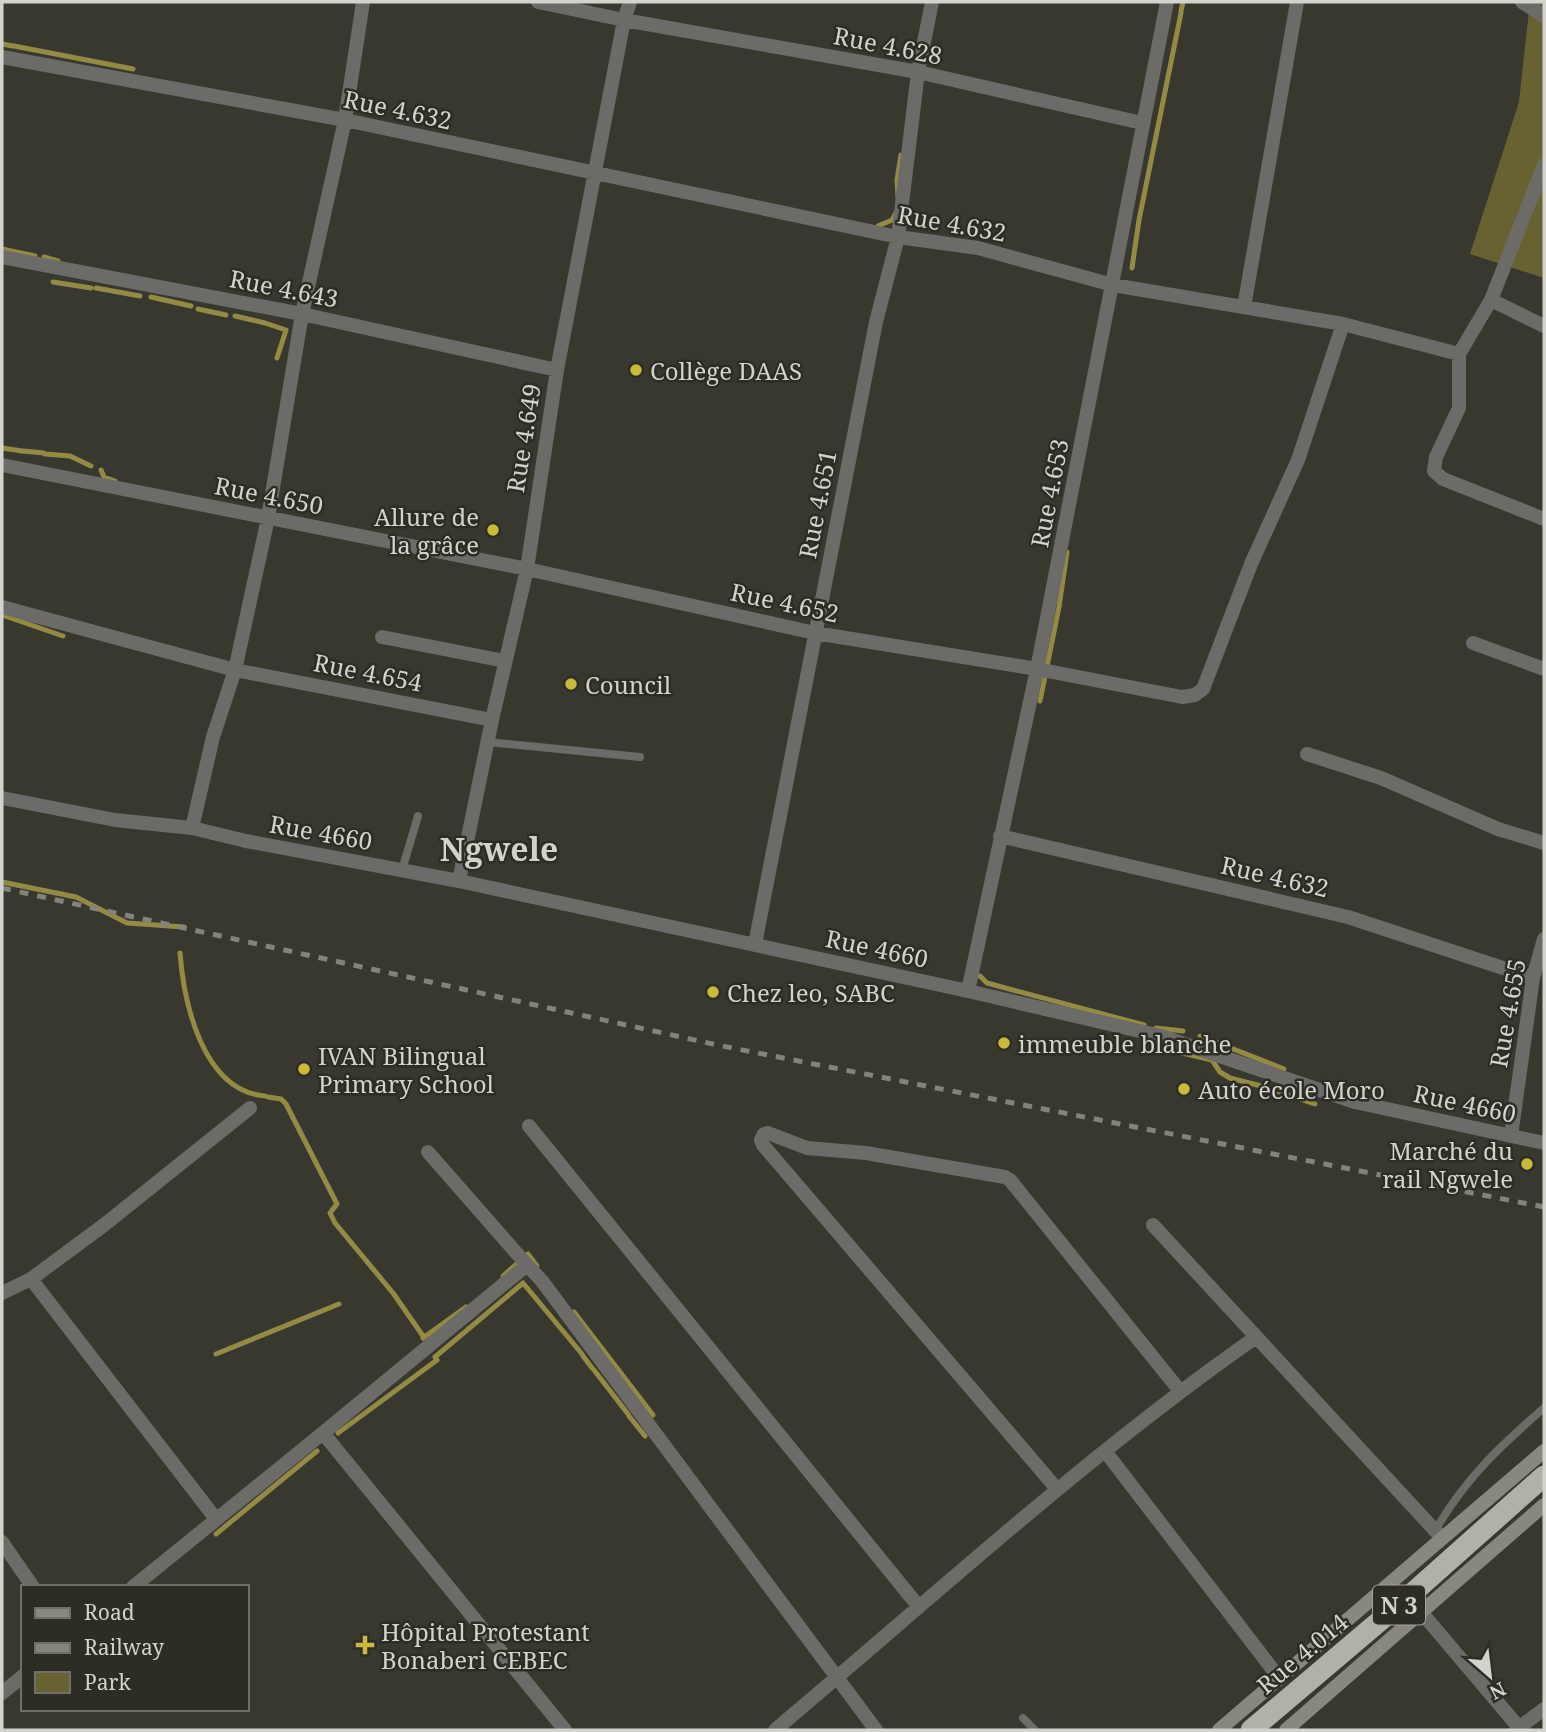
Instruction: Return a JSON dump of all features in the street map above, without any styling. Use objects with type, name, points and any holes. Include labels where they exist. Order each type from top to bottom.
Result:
[{"type":"highway","name":"Rue 4.014","points":[[1251,1730],[1408,1597],[1544,1476]]},
{"type":"main road","points":[[1219,1730],[1280,1679],[1439,1535],[1544,1451]]},
{"type":"main road","points":[[1286,1730],[1544,1505]]},
{"type":"street","points":[[192,828],[213,737],[235,670],[268,518],[302,314],[345,120],[363,2]]},
{"type":"street","name":"Rue 4.628","points":[[538,2],[624,20],[918,72],[1142,123]]},
{"type":"street","name":"Rue 4.649","points":[[459,881],[492,719],[527,569],[557,370],[593,174],[630,2]]},
{"type":"street","name":"Rue 4.651","points":[[755,944],[876,322],[898,237],[918,72],[932,2]]},
{"type":"street","name":"Rue 4.653","points":[[968,991],[1037,668],[1167,2]]},
{"type":"street","points":[[1244,307],[1297,2]]},
{"type":"street","points":[[1522,2],[1544,16]]},
{"type":"street","name":"Rue 4.632","points":[[2,57],[345,120],[898,237],[978,248],[1112,285],[1343,324],[1459,354]]},
{"type":"street","points":[[1544,165],[1491,300],[1459,354],[1459,408],[1436,457],[1434,471],[1443,480],[1544,519]]},
{"type":"street","name":"Rue 4.643","points":[[2,257],[302,314],[557,370]]},
{"type":"street","points":[[1491,300],[1544,326]]},
{"type":"street","points":[[1037,668],[1182,697],[1195,695],[1203,689],[1251,564],[1298,460],[1343,324]]},
{"type":"street","name":"Rue 4.650","points":[[2,465],[527,569]]},
{"type":"street","name":"Rue 4.652","points":[[527,569],[815,633],[1037,668]]},
{"type":"street","name":"Rue 4.654","points":[[2,607],[235,670],[492,719]]},
{"type":"street","points":[[382,637],[505,661]]},
{"type":"street","points":[[1473,643],[1544,669]]},
{"type":"street","points":[[1307,754],[1381,778],[1498,828],[1544,843]]},
{"type":"street","name":"Rue 4660","points":[[2,798],[116,820],[192,828],[246,841],[459,881],[968,991],[1161,1035],[1355,1102],[1544,1143]]},
{"type":"street","name":"Rue 4.632","points":[[1000,836],[1348,917],[1533,978]]},
{"type":"street","name":"Rue 4.655","points":[[1511,1136],[1533,978],[1544,939]]},
{"type":"street","points":[[2,1293],[31,1279],[104,1225],[250,1108]]},
{"type":"street","points":[[529,1126],[919,1607]]},
{"type":"street","points":[[1057,1489],[763,1145],[761,1140],[764,1134],[768,1133],[807,1148],[866,1153],[1010,1180],[1180,1391]]},
{"type":"street","points":[[428,1152],[542,1281],[876,1730]]},
{"type":"street","points":[[1153,1225],[1439,1535]]},
{"type":"street","points":[[135,1585],[527,1265]]},
{"type":"street","points":[[31,1279],[216,1519]]},
{"type":"street","points":[[775,1730],[1057,1489],[1180,1391],[1256,1337]]},
{"type":"street","points":[[323,1433],[565,1730]]},
{"type":"street","points":[[1105,1451],[1280,1679]]},
{"type":"street","points":[[2,1542],[32,1585]]},
{"type":"street","points":[[1422,1613],[1519,1729],[1544,1709]]},
{"type":"street","points":[[2,1693],[21,1678]]},
{"type":"lane","points":[[487,742],[640,757]]},
{"type":"lane","points":[[402,870],[418,816]]},
{"type":"lane","points":[[1439,1535],[1462,1487],[1544,1408]]},
{"type":"lane","points":[[1023,1718],[1035,1730]]},
{"type":"green space","points":[[1530,2],[1544,2],[1544,278],[1470,254],[1519,102]]},
{"type":"waterway","points":[[1181,11],[1183,2]]},
{"type":"waterway","points":[[1132,268],[1139,220],[1181,13]]},
{"type":"waterway","points":[[2,44],[13,46]]},
{"type":"waterway","points":[[14,46],[133,69]]},
{"type":"waterway","points":[[898,197],[897,180],[901,155]]},
{"type":"waterway","points":[[877,231],[878,226],[892,220],[896,213]]},
{"type":"waterway","points":[[2,249],[35,256]]},
{"type":"waterway","points":[[44,257],[58,261]]},
{"type":"waterway","points":[[53,282],[91,288]]},
{"type":"waterway","points":[[96,288],[140,296]]},
{"type":"waterway","points":[[151,297],[191,306]]},
{"type":"waterway","points":[[198,309],[226,315]]},
{"type":"waterway","points":[[235,316],[265,323]]},
{"type":"waterway","points":[[268,324],[286,330],[277,358]]},
{"type":"waterway","points":[[2,448],[22,451]]},
{"type":"waterway","points":[[23,451],[44,453]]},
{"type":"waterway","points":[[45,454],[70,456],[91,466]]},
{"type":"waterway","points":[[101,470],[104,477],[115,481]]},
{"type":"waterway","points":[[1040,701],[1067,552]]},
{"type":"waterway","points":[[2,615],[63,636]]},
{"type":"waterway","points":[[2,882],[76,897],[127,923],[184,927]]},
{"type":"waterway","points":[[180,953],[192,1019],[212,1062],[226,1079],[244,1091],[265,1096]]},
{"type":"waterway","points":[[980,976],[987,983],[1144,1025]]},
{"type":"waterway","points":[[1156,1028],[1183,1031]]},
{"type":"waterway","points":[[1200,1036],[1284,1069]]},
{"type":"waterway","points":[[1165,1049],[1212,1060],[1220,1072],[1230,1078],[1315,1104]]},
{"type":"waterway","points":[[268,1097],[281,1099],[286,1104],[337,1204],[330,1213],[335,1223],[393,1293],[423,1336]]},
{"type":"waterway","points":[[523,1258],[528,1254],[537,1266]]},
{"type":"waterway","points":[[503,1276],[521,1260]]},
{"type":"waterway","points":[[338,1433],[437,1360],[435,1357],[523,1283],[582,1354]]},
{"type":"waterway","points":[[216,1354],[339,1304]]},
{"type":"waterway","points":[[423,1338],[466,1307]]},
{"type":"waterway","points":[[574,1312],[653,1415]]},
{"type":"waterway","points":[[583,1356],[592,1368]]},
{"type":"waterway","points":[[594,1370],[628,1414]]},
{"type":"waterway","points":[[629,1416],[645,1436]]},
{"type":"waterway","points":[[216,1534],[317,1451]]},
{"type":"railway","points":[[2,888],[722,1046],[1544,1207]]},
{"type":"place","name":"Collège DAAS","points":[[636,370]]},
{"type":"place","name":"Allure de la grâce","points":[[493,530]]},
{"type":"place","name":"Council","points":[[571,684]]},
{"type":"place","name":"Chez leo, SABC","points":[[713,992]]},
{"type":"place","name":"immeuble blanche","points":[[1004,1043]]},
{"type":"place","name":"IVAN Bilingual Primary School","points":[[304,1069]]},
{"type":"place","name":"Auto école Moro","points":[[1184,1089]]},
{"type":"place","name":"Marché du rail Ngwele","points":[[1527,1164]]},
{"type":"place","name":"Hôpital Protestant Bonaberi CEBEC","points":[[365,1645]]},
{"type":"district","name":"Ngwele","points":[[499,848]]}]
